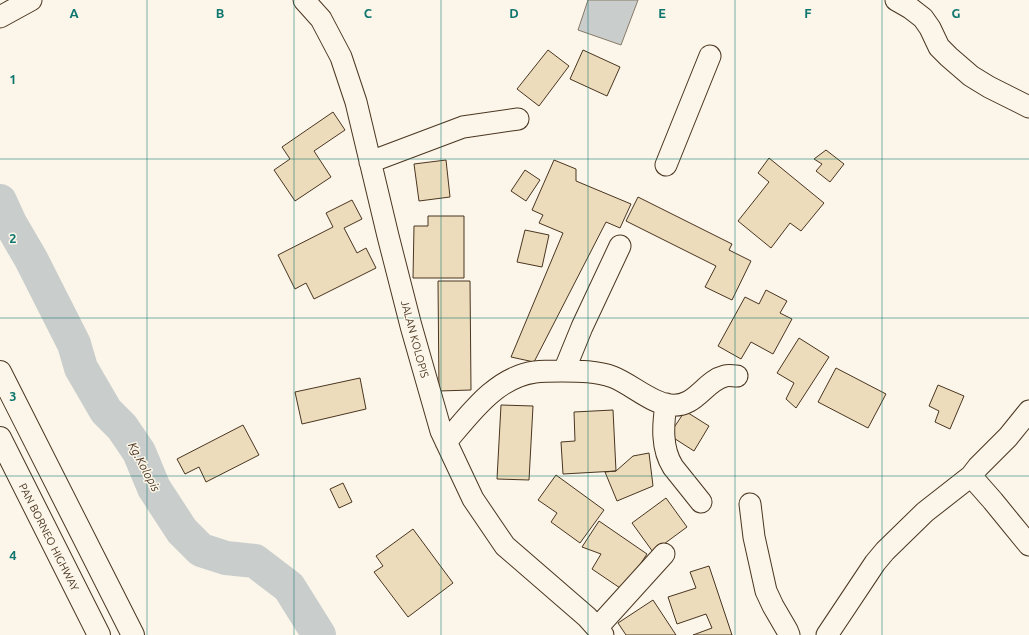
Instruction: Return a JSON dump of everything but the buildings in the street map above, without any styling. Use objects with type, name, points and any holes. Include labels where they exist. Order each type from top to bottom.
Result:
[{"type":"highway","points":[[0,372],[133,635]]},
{"type":"highway","name":"PAN BORNEO HIGHWAY","points":[[0,438],[99,635]]},
{"type":"street","points":[[0,17],[31,0]]},
{"type":"street","name":"JALAN KOLOPIS","points":[[304,0],[321,19],[341,57],[356,102],[411,326],[441,431],[446,442],[473,499],[505,546],[587,617],[600,631]]},
{"type":"street","points":[[896,0],[923,18],[939,46],[971,76],[989,87],[1029,107]]},
{"type":"street","points":[[666,165],[710,56]]},
{"type":"street","points":[[370,162],[463,127],[518,119]]},
{"type":"street","points":[[564,371],[582,327],[620,246]]},
{"type":"street","points":[[446,442],[474,410],[499,386],[515,377],[534,372],[585,371],[614,377],[658,401],[666,404],[678,405],[695,398],[716,380],[726,376],[737,376]]},
{"type":"street","points":[[666,404],[664,434],[669,461],[701,502]]},
{"type":"street","points":[[827,635],[875,563],[885,551],[925,512],[971,476],[1008,437],[1029,411]]},
{"type":"street","points":[[971,476],[994,501],[1029,545]]},
{"type":"street","points":[[750,504],[754,537],[766,591],[772,606],[789,635]]},
{"type":"street","points":[[600,631],[664,554]]},
{"type":"shaded area","points":[[588,0],[638,0],[621,45],[578,30]]},
{"type":"waterway","name":"Kg.Kolopis","points":[[0,201],[10,223],[31,259],[74,344],[81,368],[106,411],[122,427],[139,452],[154,488],[182,531],[201,550],[226,558],[255,561],[289,587],[319,635]]}]
